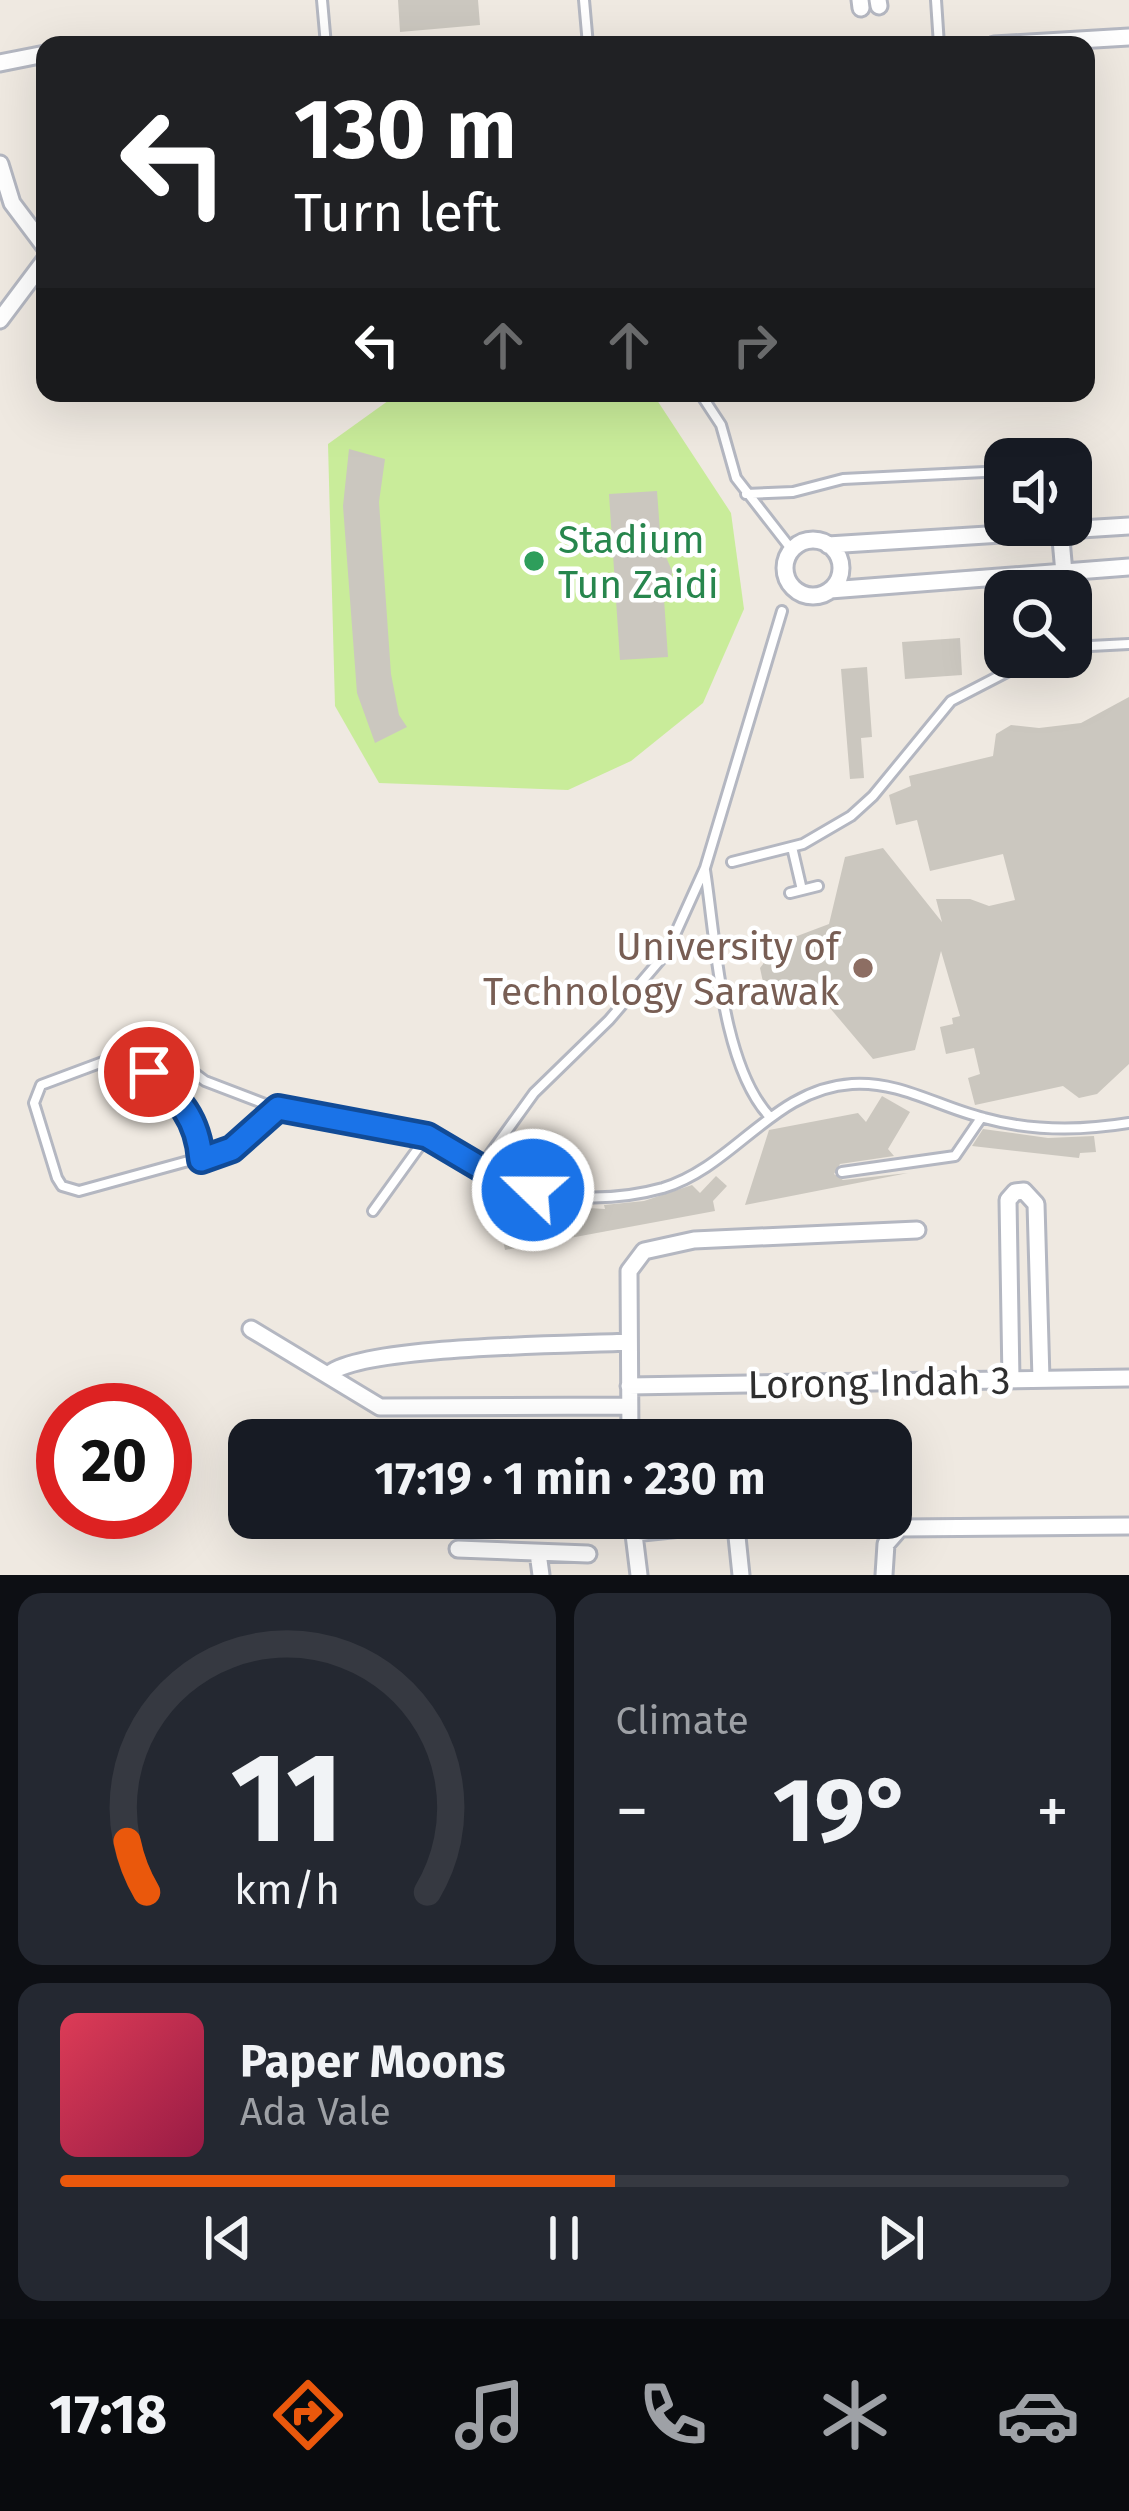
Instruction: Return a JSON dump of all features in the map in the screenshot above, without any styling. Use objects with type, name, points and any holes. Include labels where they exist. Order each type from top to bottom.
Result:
[{"type":"street","points":[[1095,39],[1129,37]]},
{"type":"street","points":[[0,63],[36,56]]},
{"type":"street","points":[[0,164],[8,212],[36,238]]},
{"type":"street","points":[[0,320],[36,272]]},
{"type":"street","points":[[1092,527],[1129,526]]},
{"type":"street","points":[[984,534],[828,545],[806,542],[792,550],[785,563],[790,584],[804,595],[984,581]]},
{"type":"street","points":[[828,545],[841,567],[830,590]]},
{"type":"street","points":[[1092,573],[1129,568]]},
{"type":"street","points":[[1011,1380],[1009,1200],[1015,1192],[1024,1191],[1036,1204],[1041,1379]]},
{"type":"street","points":[[629,1419],[629,1271],[634,1259],[660,1244],[917,1230]]},
{"type":"street","points":[[251,1329],[380,1407],[628,1406]]},
{"type":"street","points":[[328,1375],[352,1361],[479,1348],[628,1342]]},
{"type":"street","name":"Lorong Indah 3","points":[[629,1386],[1129,1378]]},
{"type":"street","points":[[884,1575],[886,1544],[900,1528],[1129,1526]]},
{"type":"street","points":[[635,1539],[639,1575]]},
{"type":"street","points":[[737,1539],[740,1575]]},
{"type":"street","points":[[458,1550],[587,1554]]},
{"type":"street","points":[[538,1553],[541,1575]]},
{"type":"lane","points":[[322,0],[325,36]]},
{"type":"lane","points":[[584,0],[587,36]]},
{"type":"lane","points":[[936,0],[938,36]]},
{"type":"lane","points":[[706,402],[721,424],[736,478],[792,550]]},
{"type":"lane","points":[[746,494],[793,492],[844,479],[984,472]]},
{"type":"lane","points":[[480,1168],[534,1093],[610,1020],[668,952],[705,868],[782,611]]},
{"type":"lane","points":[[1092,646],[1129,644]]},
{"type":"lane","points":[[732,862],[792,847],[850,817],[951,701],[995,678]]},
{"type":"lane","points":[[792,847],[802,890]]},
{"type":"lane","points":[[705,868],[736,1049],[751,1094],[770,1118]]},
{"type":"lane","points":[[790,893],[818,886]]},
{"type":"lane","points":[[278,1108],[232,1149],[79,1191],[62,1186],[36,1112],[35,1094],[52,1078],[92,1068],[136,1035],[146,1035],[205,1081],[278,1108],[427,1136],[480,1168],[546,1193],[611,1197],[642,1193],[699,1173],[798,1098],[852,1084],[903,1088],[981,1118],[1077,1129],[1129,1123]]},
{"type":"lane","points":[[123,1048],[192,1115],[201,1160]]},
{"type":"lane","points":[[842,1172],[955,1156],[981,1118]]},
{"type":"lane","points":[[373,1211],[427,1136]]},
{"type":"green space","name":"Stadium Tun Zaidi","points":[[386,402],[658,402],[731,513],[744,609],[703,703],[631,761],[568,790],[379,783],[335,706],[328,444]]},
{"type":"building","points":[[398,0],[478,0],[480,25],[400,32]]},
{"type":"building","points":[[349,449],[385,459],[379,502],[391,674],[399,715],[407,727],[375,743],[357,693],[343,506]]},
{"type":"building","points":[[657,491],[661,545],[672,571],[671,588],[664,599],[668,657],[620,660],[609,494]]},
{"type":"building","points":[[960,638],[962,675],[905,679],[902,642]]},
{"type":"building","points":[[867,667],[872,737],[861,738],[864,778],[850,779],[841,669]]},
{"type":"building","points":[[1129,697],[1129,1064],[1097,1094],[1079,1098],[1063,1086],[975,1105],[968,1078],[980,1074],[974,1048],[946,1054],[940,1027],[953,1024],[952,1018],[960,1016],[941,951],[915,1050],[873,1059],[819,995],[763,982],[760,968],[769,956],[792,938],[829,924],[845,857],[883,848],[942,922],[936,899],[970,899],[989,906],[1015,900],[1003,854],[930,871],[917,820],[896,825],[889,795],[911,786],[909,776],[993,756],[996,734],[1011,725],[1039,728],[1081,723]]},
{"type":"building","points":[[882,1096],[910,1112],[888,1149],[894,1156],[840,1164],[834,1174],[843,1180],[908,1173],[745,1205],[769,1130],[858,1113],[866,1122]]},
{"type":"building","points":[[983,1129],[1048,1138],[1094,1136],[1096,1152],[1080,1153],[1079,1158],[972,1146]]},
{"type":"building","points":[[716,1176],[727,1186],[713,1201],[715,1211],[505,1250],[500,1225],[554,1212],[555,1206],[605,1209],[604,1205],[644,1201],[692,1185],[700,1193]]},
{"type":"place","name":"Stadium Tun Zaidi","points":[[534,561]]},
{"type":"place","name":"University of Technology Sarawak","points":[[863,968]]},
{"type":"route","points":[[149,1072],[192,1115],[201,1160],[232,1149],[278,1108],[427,1136],[498,1178],[533,1190]]}]
